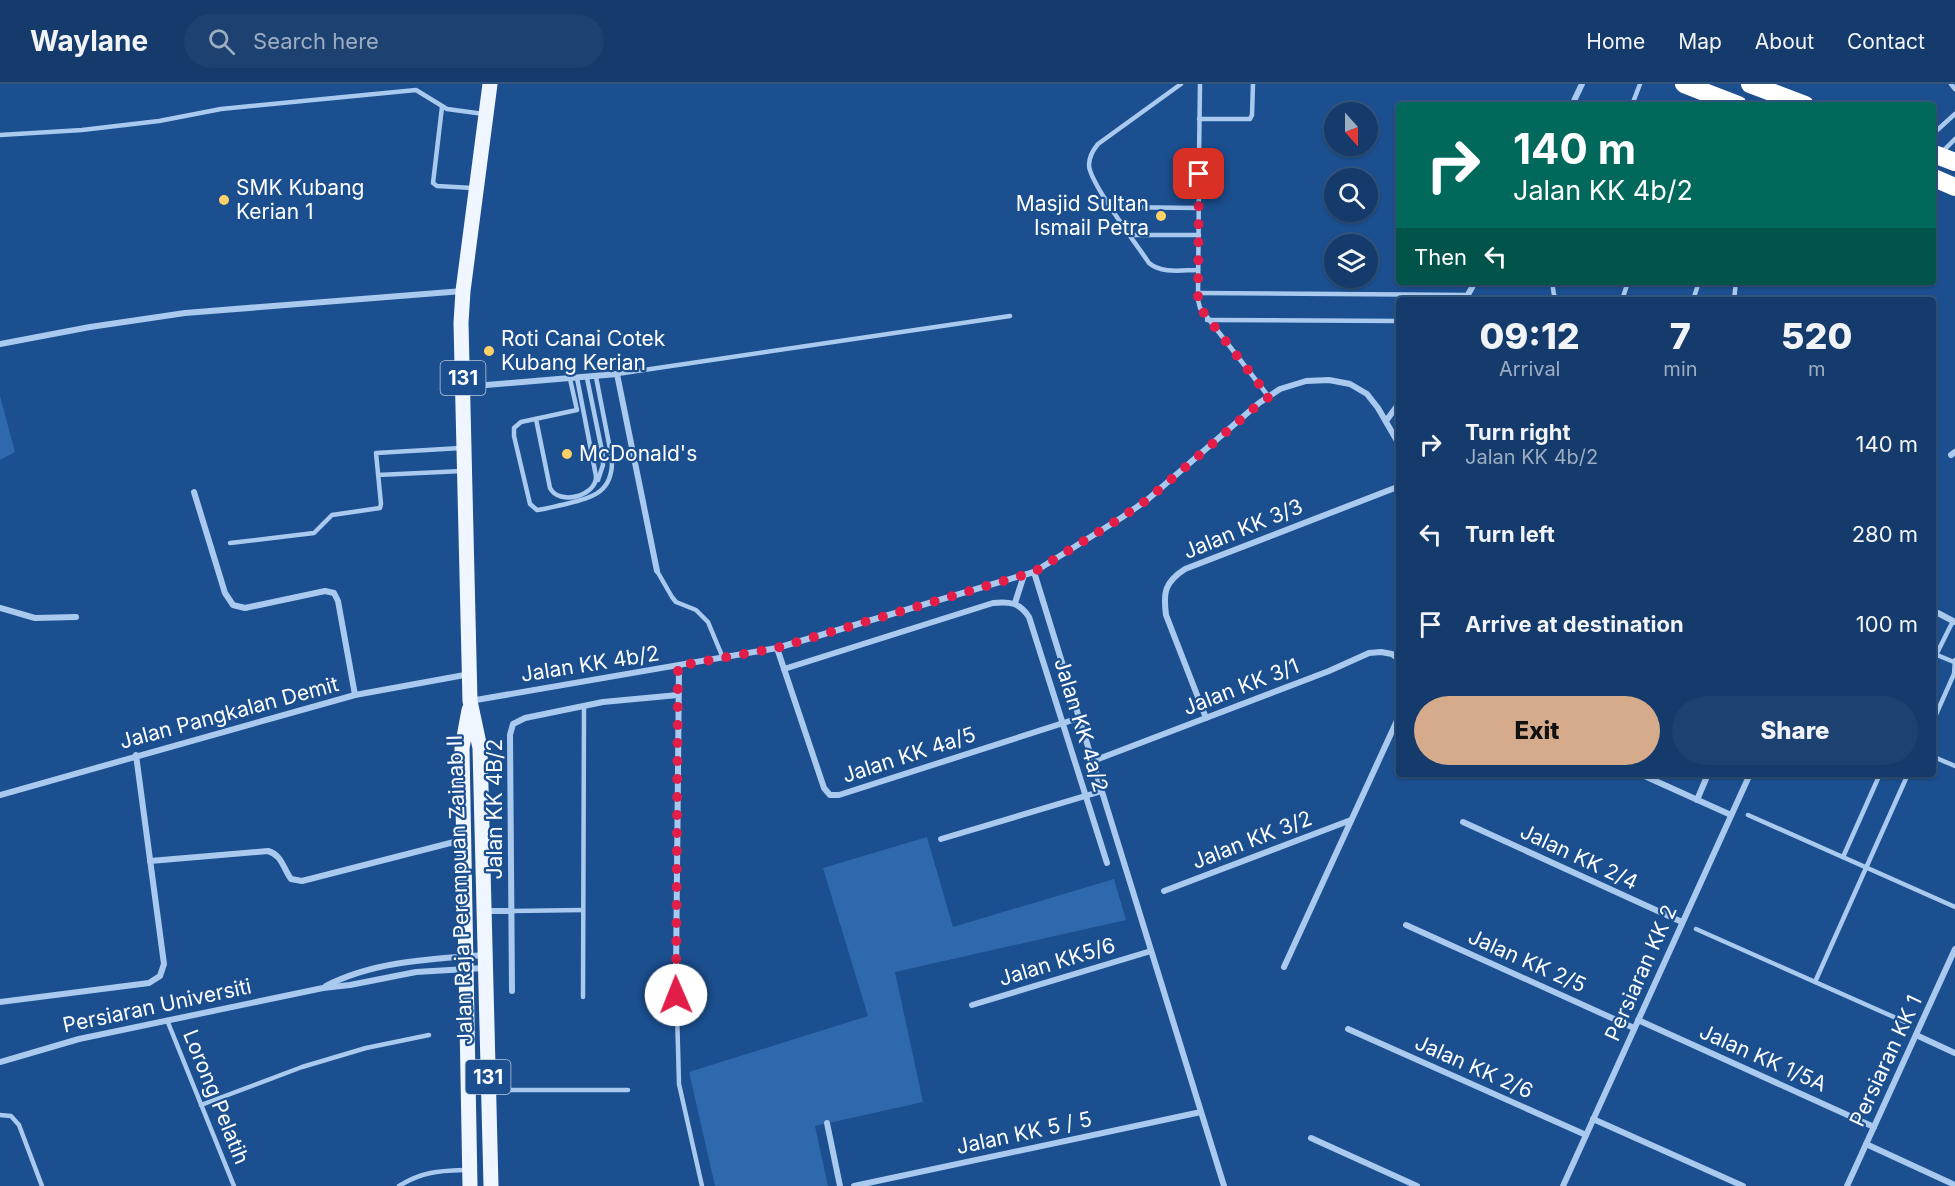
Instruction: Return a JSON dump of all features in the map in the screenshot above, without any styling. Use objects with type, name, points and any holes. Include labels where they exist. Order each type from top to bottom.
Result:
[{"type":"highway","points":[[1684,84],[1729,102]]},
{"type":"highway","points":[[1750,84],[1797,102]]},
{"type":"highway","points":[[1936,179],[1955,187]]},
{"type":"main road","name":"Jalan Raja Perempuan Zainab II","points":[[470,1186],[462,748],[470,701],[470,674],[461,323],[490,84]]},
{"type":"main road","name":"Jalan Raja Perempuan Zainab II","points":[[470,701],[480,748],[490,1186]]},
{"type":"street","points":[[1573,102],[1582,84]]},
{"type":"street","points":[[0,344],[90,327],[185,314],[464,291]]},
{"type":"street","points":[[463,387],[617,374],[657,571]]},
{"type":"street","name":"Jalan KK 4b/2","points":[[470,701],[777,648],[1034,572],[1147,500],[1260,403],[1281,390],[1306,381],[1329,380],[1350,384],[1367,394],[1396,439]]},
{"type":"street","points":[[1386,421],[1396,407]]},
{"type":"street","name":"Jalan KK 3/3","points":[[1206,718],[1166,615],[1164,601],[1166,587],[1173,577],[1185,569],[1396,488]]},
{"type":"street","points":[[194,492],[225,593],[233,605],[245,608],[326,591],[337,597],[355,695]]},
{"type":"street","points":[[1034,572],[1224,1186]]},
{"type":"street","points":[[784,669],[993,603],[1015,603],[1024,575]]},
{"type":"street","name":"Jalan KK 4a/2","points":[[1015,603],[1024,609],[1029,618],[1107,863]]},
{"type":"street","points":[[0,608],[35,618],[76,617]]},
{"type":"street","points":[[1936,612],[1954,621]]},
{"type":"street","name":"Jalan KK 4a/5","points":[[777,648],[824,788],[826,792],[834,795],[1079,718]]},
{"type":"street","name":"Jalan KK 3/1","points":[[1093,761],[1329,671],[1369,653],[1381,652],[1396,657]]},
{"type":"street","points":[[676,975],[678,666]]},
{"type":"street","name":"Jalan Pangkalan Demit","points":[[0,795],[355,695],[470,674]]},
{"type":"street","name":"Jalan KK 4B/2","points":[[512,991],[511,729],[513,724],[525,718],[603,702],[678,695]]},
{"type":"street","points":[[1284,968],[1396,723]]},
{"type":"street","points":[[0,1002],[149,983],[160,976],[164,964],[136,755]]},
{"type":"street","points":[[1647,777],[1731,815]]},
{"type":"street","points":[[1697,800],[1707,777]]},
{"type":"street","name":"Persiaran KK 2","points":[[1563,1186],[1749,777]]},
{"type":"street","points":[[941,839],[1102,791]]},
{"type":"street","name":"Jalan KK 3/2","points":[[1164,891],[1351,820]]},
{"type":"street","name":"Jalan KK 2/4","points":[[1463,822],[1682,922]]},
{"type":"street","name":"Jalan KK 4B/2","points":[[150,861],[268,851],[275,853],[280,859],[291,879],[302,881],[463,840]]},
{"type":"street","points":[[484,911],[512,911]]},
{"type":"street","name":"Jalan KK 2/5","points":[[1406,925],[1634,1028]]},
{"type":"street","name":"Persiaran KK 1","points":[[1847,1186],[1955,949]]},
{"type":"street","name":"Jalan KK5/6","points":[[972,1005],[1151,951]]},
{"type":"street","name":"Persiaran Universiti","points":[[323,988],[348,975],[418,960],[485,961]]},
{"type":"street","name":"Persiaran Universiti","points":[[0,1062],[79,1039],[167,1020],[323,988],[350,985],[466,962],[485,961]]},
{"type":"street","name":"Jalan KK 1/5A","points":[[1638,1020],[1874,1127]]},
{"type":"street","name":"Jalan KK 2/6","points":[[1348,1029],[1586,1135]]},
{"type":"street","points":[[1916,1035],[1955,1053]]},
{"type":"street","name":"Jalan KK 5 / 5","points":[[854,1186],[1201,1112]]},
{"type":"street","points":[[1593,1119],[1743,1186]]},
{"type":"street","points":[[827,1124],[840,1186]]},
{"type":"street","points":[[1311,1138],[1417,1186]]},
{"type":"street","points":[[1866,1144],[1955,1185]]},
{"type":"lane","points":[[1181,84],[1094,148],[1089,160],[1090,171],[1095,183],[1149,263],[1162,270],[1198,270]]},
{"type":"lane","points":[[1199,158],[1200,84]]},
{"type":"lane","points":[[1199,119],[1250,118],[1253,84]]},
{"type":"lane","points":[[1633,102],[1640,84]]},
{"type":"lane","points":[[1951,84],[1955,89]]},
{"type":"lane","points":[[0,135],[82,130],[159,121],[221,109],[416,90],[442,107],[486,114]]},
{"type":"lane","points":[[442,107],[433,183],[437,186],[476,189]]},
{"type":"lane","points":[[1936,132],[1955,114]]},
{"type":"lane","points":[[1942,157],[1955,139]]},
{"type":"lane","points":[[1199,174],[1198,293],[1200,308],[1207,320],[1269,397]]},
{"type":"lane","points":[[1111,207],[1199,208]]},
{"type":"lane","points":[[1130,235],[1198,235]]},
{"type":"lane","points":[[1198,293],[1417,297]]},
{"type":"lane","points":[[617,374],[1010,316]]},
{"type":"lane","points":[[1207,320],[1396,321]]},
{"type":"lane","points":[[596,377],[612,459],[612,469],[605,487],[598,494],[589,498],[537,510],[530,504],[513,432],[517,424],[601,405]]},
{"type":"lane","points":[[536,419],[550,488],[554,494],[565,497],[588,491],[594,487],[604,461],[587,378]]},
{"type":"lane","points":[[574,379],[583,409],[597,476],[594,487]]},
{"type":"lane","points":[[574,379],[577,410]]},
{"type":"lane","points":[[230,543],[314,533],[332,515],[380,508],[376,453],[464,448]]},
{"type":"lane","points":[[378,475],[465,471]]},
{"type":"lane","points":[[657,571],[676,602],[696,610],[708,622],[723,659]]},
{"type":"lane","points":[[1936,655],[1954,621]]},
{"type":"lane","points":[[1936,657],[1954,661],[1954,674],[1936,714]]},
{"type":"lane","points":[[583,997],[584,706]]},
{"type":"lane","points":[[1936,758],[1955,766]]},
{"type":"lane","points":[[1843,857],[1879,777]]},
{"type":"lane","points":[[1815,982],[1907,777]]},
{"type":"lane","points":[[1748,815],[1955,907]]},
{"type":"lane","points":[[512,911],[583,910]]},
{"type":"lane","points":[[1696,929],[1905,1022]]},
{"type":"lane","points":[[676,975],[679,1084],[702,1186]]},
{"type":"lane","name":"Lorong Pelatih","points":[[167,1020],[234,1186]]},
{"type":"lane","points":[[201,1105],[302,1067],[366,1048],[429,1035]]},
{"type":"lane","points":[[488,1090],[628,1090]]},
{"type":"lane","points":[[0,1115],[11,1116],[19,1125],[42,1186]]},
{"type":"lane","points":[[399,1186],[416,1176],[470,1170]]},
{"type":"shaded area","points":[[0,396],[15,452],[0,460]]},
{"type":"shaded area","points":[[927,837],[953,927],[1114,879],[1126,920],[895,972],[923,1102],[815,1126],[828,1186],[715,1186],[689,1072],[868,1016],[823,868]]},
{"type":"place","name":"SMK Kubang Kerian 1","points":[[224,200]]},
{"type":"place","name":"Masjid Sultan Ismail Petra","points":[[1161,216]]},
{"type":"place","name":"Roti Canai Cotek Kubang Kerian","points":[[489,351]]},
{"type":"place","name":"McDonald's","points":[[567,454]]},
{"type":"route","points":[[676,995],[678,666],[777,648],[1034,572],[1147,500],[1269,397],[1207,320],[1200,308],[1198,300],[1199,174]]}]
